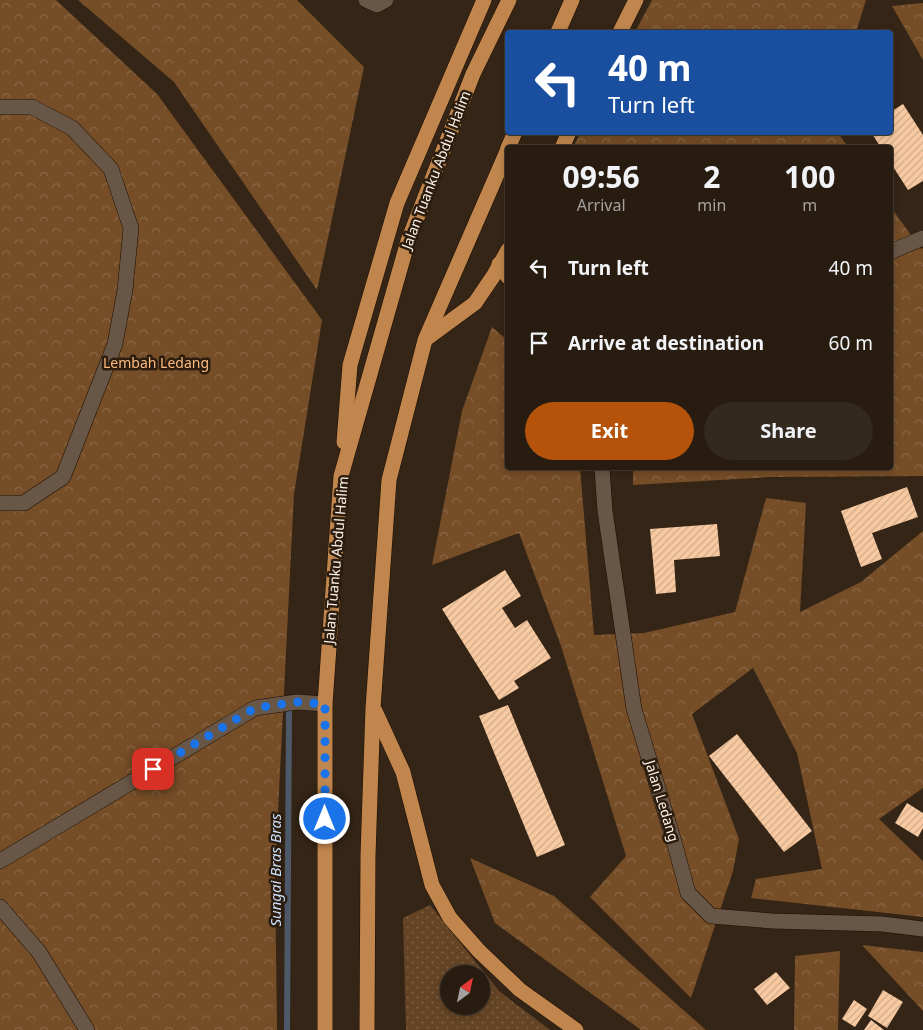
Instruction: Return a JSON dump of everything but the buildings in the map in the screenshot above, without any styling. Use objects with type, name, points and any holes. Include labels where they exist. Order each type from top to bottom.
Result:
[{"type":"main road","name":"Jalan Tuanku Abdul Halim","points":[[326,1030],[325,704],[341,476],[408,241],[473,74],[509,0]]},
{"type":"main road","points":[[559,30],[572,0]]},
{"type":"main road","points":[[621,30],[636,0]]},
{"type":"main road","points":[[341,476],[350,365],[397,202],[481,7]]},
{"type":"main road","points":[[367,1030],[368,855],[373,708],[389,480],[425,340],[505,155]]},
{"type":"main road","points":[[425,340],[475,303],[505,255]]},
{"type":"main road","points":[[499,264],[505,273]]},
{"type":"main road","points":[[373,708],[402,772],[432,885],[450,918],[479,951],[520,990],[576,1030]]},
{"type":"street","points":[[366,0],[377,5],[386,0]]},
{"type":"street","points":[[0,107],[32,106],[72,128],[111,169],[131,228],[125,290],[115,344],[63,477],[24,503],[0,503]]},
{"type":"street","points":[[893,251],[923,238]]},
{"type":"street","name":"Jalan Ledang","points":[[602,470],[605,511],[634,709],[688,893],[711,916],[772,921],[882,924],[923,929]]},
{"type":"street","points":[[0,861],[255,708],[297,702],[325,704]]},
{"type":"street","points":[[0,907],[39,952],[87,1030]]},
{"type":"shaded area","points":[[430,905],[478,965],[440,965],[440,1015],[490,1015],[490,980],[499,991],[550,1030],[406,1030],[403,918]]},
{"type":"green space","name":"Lembah Ledang","points":[[0,0],[56,0],[157,94],[322,320],[294,494],[275,871],[277,1030],[0,1030]]},
{"type":"green space","points":[[78,0],[297,0],[364,67],[317,290],[174,82]]},
{"type":"green space","points":[[652,0],[866,0],[857,30],[636,30]]},
{"type":"green space","points":[[923,3],[923,60],[892,6]]},
{"type":"green space","points":[[579,135],[839,135],[847,145],[574,145]]},
{"type":"green space","points":[[893,210],[921,249],[923,248],[923,476],[771,477],[633,485],[633,470],[893,470]]},
{"type":"green space","points":[[492,327],[505,338],[505,470],[580,470],[594,635],[644,633],[735,612],[766,498],[806,503],[800,612],[861,582],[923,531],[923,788],[879,819],[923,861],[923,917],[751,898],[756,879],[822,869],[797,753],[753,668],[692,714],[739,839],[733,871],[691,998],[590,897],[626,856],[561,646],[519,533],[432,565],[462,411]]},
{"type":"green space","points":[[470,858],[554,896],[706,1030],[641,1030],[495,923]]},
{"type":"green space","points":[[862,945],[923,952],[923,1011]]},
{"type":"green space","points":[[840,951],[838,1030],[794,1030],[795,956]]},
{"type":"waterway","name":"Sungai Bras Bras","points":[[287,1030],[289,709]]},
{"type":"route","points":[[153,769],[255,708],[297,702],[325,704],[325,819]]}]
